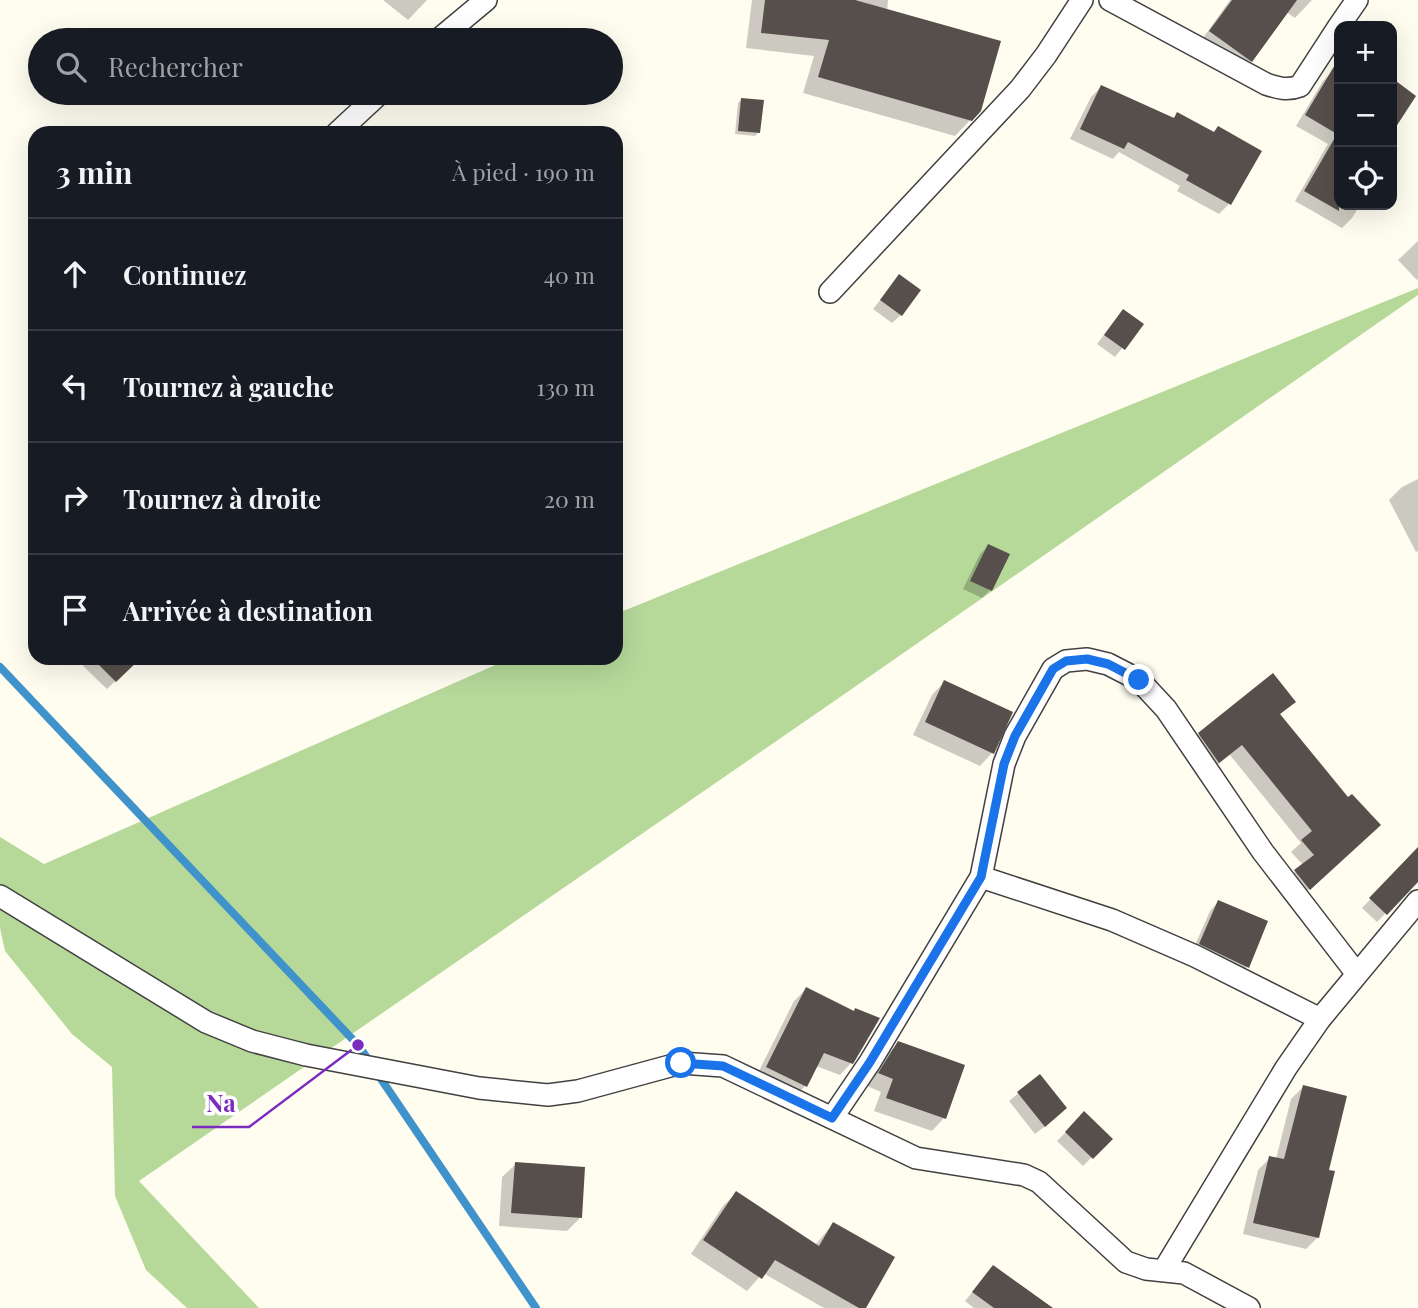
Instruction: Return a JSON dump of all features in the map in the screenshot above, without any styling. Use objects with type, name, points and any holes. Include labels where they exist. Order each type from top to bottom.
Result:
[{"type":"street","points":[[452,28],[485,0]]},
{"type":"street","points":[[830,292],[1020,89],[1082,0]]},
{"type":"street","points":[[1110,0],[1266,84],[1281,89],[1300,86],[1334,34]]},
{"type":"street","points":[[1342,21],[1357,0]]},
{"type":"street","points":[[345,126],[367,105]]},
{"type":"street","points":[[832,1118],[870,1062],[981,877],[1004,764],[1015,736],[1053,669],[1066,661],[1087,659],[1108,664],[1139,680],[1166,709],[1263,852],[1357,974]]},
{"type":"street","points":[[981,877],[1112,919],[1195,956],[1320,1019]]},
{"type":"street","points":[[0,896],[206,1022],[251,1041],[306,1055],[479,1088],[548,1095],[578,1091],[681,1063],[723,1066],[916,1158],[1024,1175],[1040,1182],[1126,1262],[1146,1269],[1184,1273],[1249,1308]]},
{"type":"street","points":[[1164,1270],[1265,1099],[1320,1019],[1418,901]]},
{"type":"green space","points":[[1418,288],[1418,295],[139,1181],[259,1308],[187,1308],[146,1270],[115,1196],[112,1067],[72,1034],[5,951],[0,928],[0,837],[44,864],[495,665],[623,665],[623,611]]},
{"type":"building","points":[[765,0],[855,0],[1001,41],[981,111],[972,121],[818,77],[829,40],[761,33]]},
{"type":"building","points":[[1232,0],[1297,0],[1252,62],[1209,31]]},
{"type":"building","points":[[1334,66],[1334,132],[1305,115]]},
{"type":"building","points":[[1397,82],[1416,96],[1397,125]]},
{"type":"building","points":[[1101,85],[1174,118],[1177,112],[1214,132],[1218,126],[1262,151],[1231,205],[1186,180],[1189,175],[1128,142],[1124,149],[1080,129]]},
{"type":"building","points":[[741,98],[764,100],[760,133],[738,131]]},
{"type":"building","points":[[1334,139],[1334,208],[1304,191]]},
{"type":"building","points":[[899,274],[921,290],[902,316],[880,300]]},
{"type":"building","points":[[1123,309],[1144,324],[1125,350],[1104,335]]},
{"type":"building","points":[[988,544],[1010,554],[992,591],[970,581]]},
{"type":"building","points":[[99,665],[134,665],[116,682]]},
{"type":"building","points":[[1273,673],[1296,702],[1280,714],[1348,797],[1352,794],[1381,825],[1310,890],[1294,870],[1314,855],[1301,840],[1312,831],[1242,745],[1219,763],[1198,733]]},
{"type":"building","points":[[944,680],[1013,712],[994,754],[925,722]]},
{"type":"building","points":[[1418,847],[1418,882],[1387,915],[1369,898]]},
{"type":"building","points":[[1218,900],[1268,921],[1249,968],[1199,944]]},
{"type":"building","points":[[806,987],[854,1011],[855,1008],[880,1018],[853,1064],[824,1053],[807,1087],[766,1067]]},
{"type":"building","points":[[898,1041],[965,1065],[946,1119],[886,1098],[893,1079],[878,1073]]},
{"type":"building","points":[[1040,1074],[1067,1108],[1045,1127],[1017,1092]]},
{"type":"building","points":[[1303,1085],[1347,1096],[1329,1170],[1335,1171],[1319,1238],[1253,1223],[1269,1156],[1284,1159]]},
{"type":"building","points":[[1084,1111],[1113,1139],[1093,1159],[1065,1132]]},
{"type":"building","points":[[515,1162],[585,1167],[582,1218],[511,1213]]},
{"type":"building","points":[[736,1191],[819,1246],[833,1222],[895,1257],[866,1308],[859,1308],[775,1260],[762,1279],[703,1240]]},
{"type":"building","points":[[993,1265],[1053,1308],[994,1308],[972,1292]]},
{"type":"waterway","points":[[0,667],[358,1045],[370,1062]]},
{"type":"waterway","points":[[377,1073],[536,1308]]},
{"type":"place","name":"Na","points":[[358,1045]]},
{"type":"route","points":[[681,1063],[723,1066],[832,1118],[870,1062],[981,877],[1004,764],[1015,736],[1053,669],[1066,661],[1087,659],[1108,664],[1139,680]]}]
